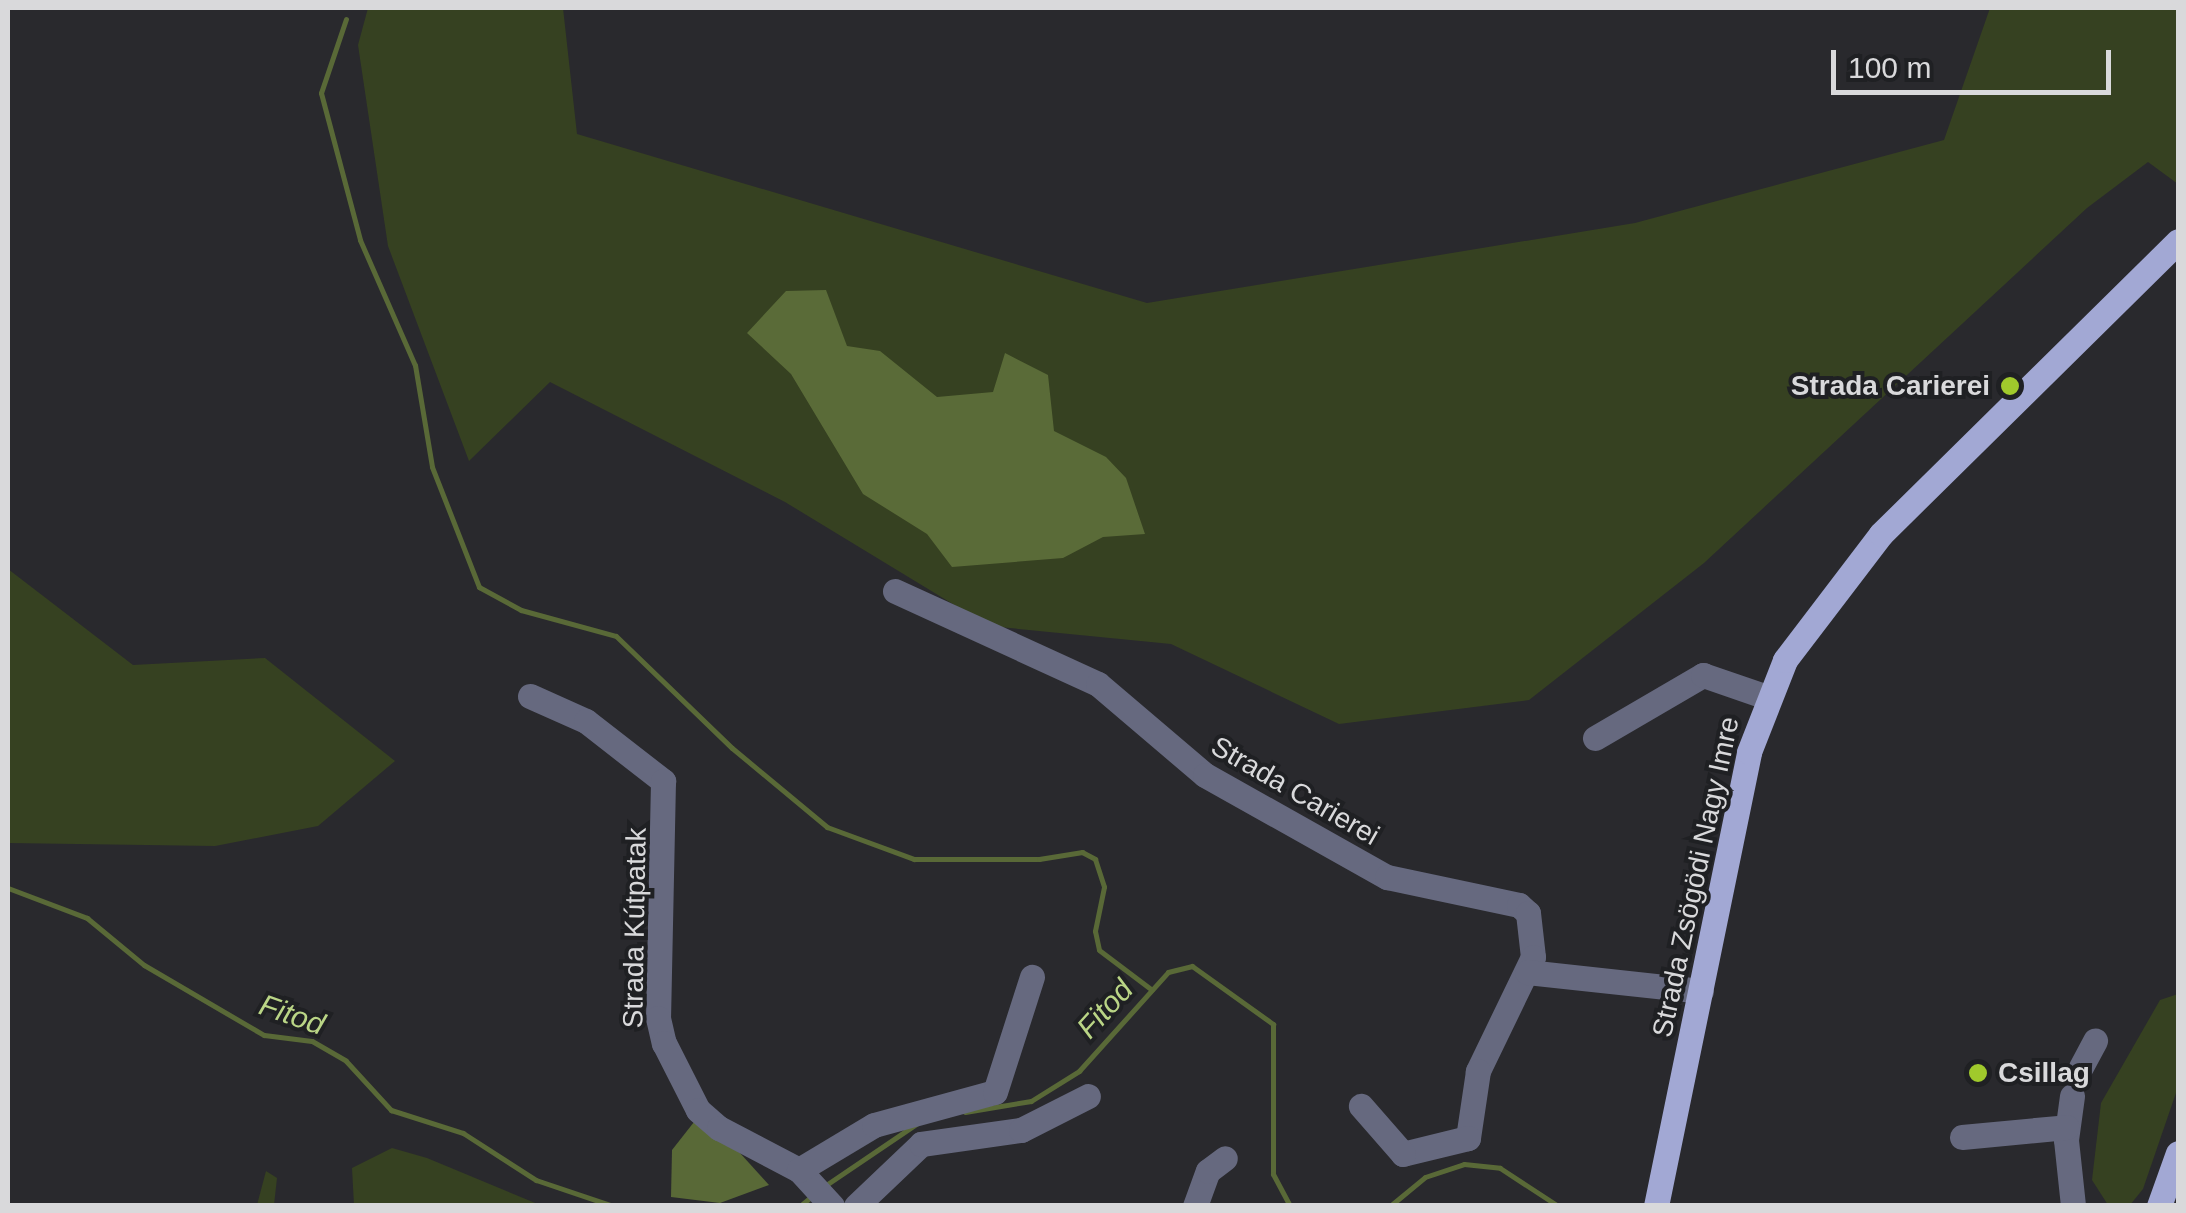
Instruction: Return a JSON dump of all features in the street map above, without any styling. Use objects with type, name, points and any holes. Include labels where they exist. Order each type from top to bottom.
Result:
[{"type":"main road","name":"Strada Zsögödi Nagy Imre","points":[[1656,1206],[1749,752],[1767,697],[1806,628],[1881,534],[2178,241]]},
{"type":"main road","points":[[2159,1206],[2178,1154]]},
{"type":"street","name":"Strada Carierei","points":[[895,591],[1098,684],[1205,776],[1386,878],[1519,905],[1531,933],[1527,972],[1478,1071],[1468,1138],[1403,1154],[1361,1106]]},
{"type":"street","points":[[1595,738],[1703,676],[1767,697]]},
{"type":"street","name":"Strada Kútpatak","points":[[530,696],[586,720],[663,781],[658,1018],[664,1043],[698,1110],[803,1173],[832,1206]]},
{"type":"street","points":[[1527,972],[1701,991]]},
{"type":"street","points":[[803,1173],[874,1125],[995,1092],[1032,976]]},
{"type":"street","points":[[2081,1067],[2095,1041]]},
{"type":"street","points":[[856,1206],[921,1144],[1021,1130],[1088,1096]]},
{"type":"street","points":[[2072,1096],[2067,1128],[2073,1206]]},
{"type":"street","points":[[1962,1137],[2067,1128]]},
{"type":"street","points":[[1195,1206],[1208,1172],[1225,1158]]},
{"type":"shaded area","points":[[368,8],[563,8],[577,134],[1147,303],[1635,223],[1944,140],[1990,8],[2178,8],[2178,184],[2148,162],[2087,208],[1704,563],[1529,700],[1339,724],[1171,644],[989,626],[785,502],[550,382],[469,461],[388,246],[358,45]]},
{"type":"shaded area","points":[[826,290],[847,346],[880,351],[937,397],[993,392],[1005,353],[1048,375],[1054,431],[1106,457],[1126,478],[1145,534],[1103,537],[1063,558],[952,567],[927,534],[863,494],[791,374],[747,333],[786,291]]},
{"type":"shaded area","points":[[8,569],[133,665],[265,658],[395,761],[318,826],[215,846],[8,843]]},
{"type":"shaded area","points":[[2178,994],[2178,1087],[2143,1189],[2130,1205],[2108,1205],[2092,1180],[2101,1103],[2160,1000]]},
{"type":"shaded area","points":[[694,1122],[740,1153],[769,1185],[720,1203],[671,1197],[672,1150]]},
{"type":"shaded area","points":[[392,1148],[427,1158],[540,1205],[354,1205],[352,1168]]},
{"type":"shaded area","points":[[266,1171],[277,1178],[274,1205],[257,1205]]},
{"type":"waterway","points":[[346,19],[321,93],[360,240],[415,365],[432,467],[479,587],[521,610],[616,636],[732,748],[827,827],[914,859],[1039,859],[1082,852],[1095,859],[1104,887],[1095,931],[1099,950],[1152,990]]},
{"type":"waterway","name":"Fitod","points":[[8,888],[87,918],[144,965],[264,1035],[312,1041],[346,1061],[391,1110],[463,1133],[536,1180],[613,1206]]},
{"type":"waterway","name":"Fitod","points":[[965,1112],[1031,1101],[1079,1071],[1168,972],[1192,966],[1273,1024],[1273,1174],[1290,1206]]},
{"type":"waterway","name":"Fitod","points":[[826,1185],[916,1124]]},
{"type":"waterway","name":"Fitod","points":[[1390,1206],[1425,1177],[1464,1164],[1500,1168],[1558,1206]]},
{"type":"waterway","name":"Fitod","points":[[800,1206],[813,1195]]},
{"type":"place","name":"Strada Carierei","points":[[2010,386]]},
{"type":"place","name":"Csillag","points":[[1978,1073]]}]
